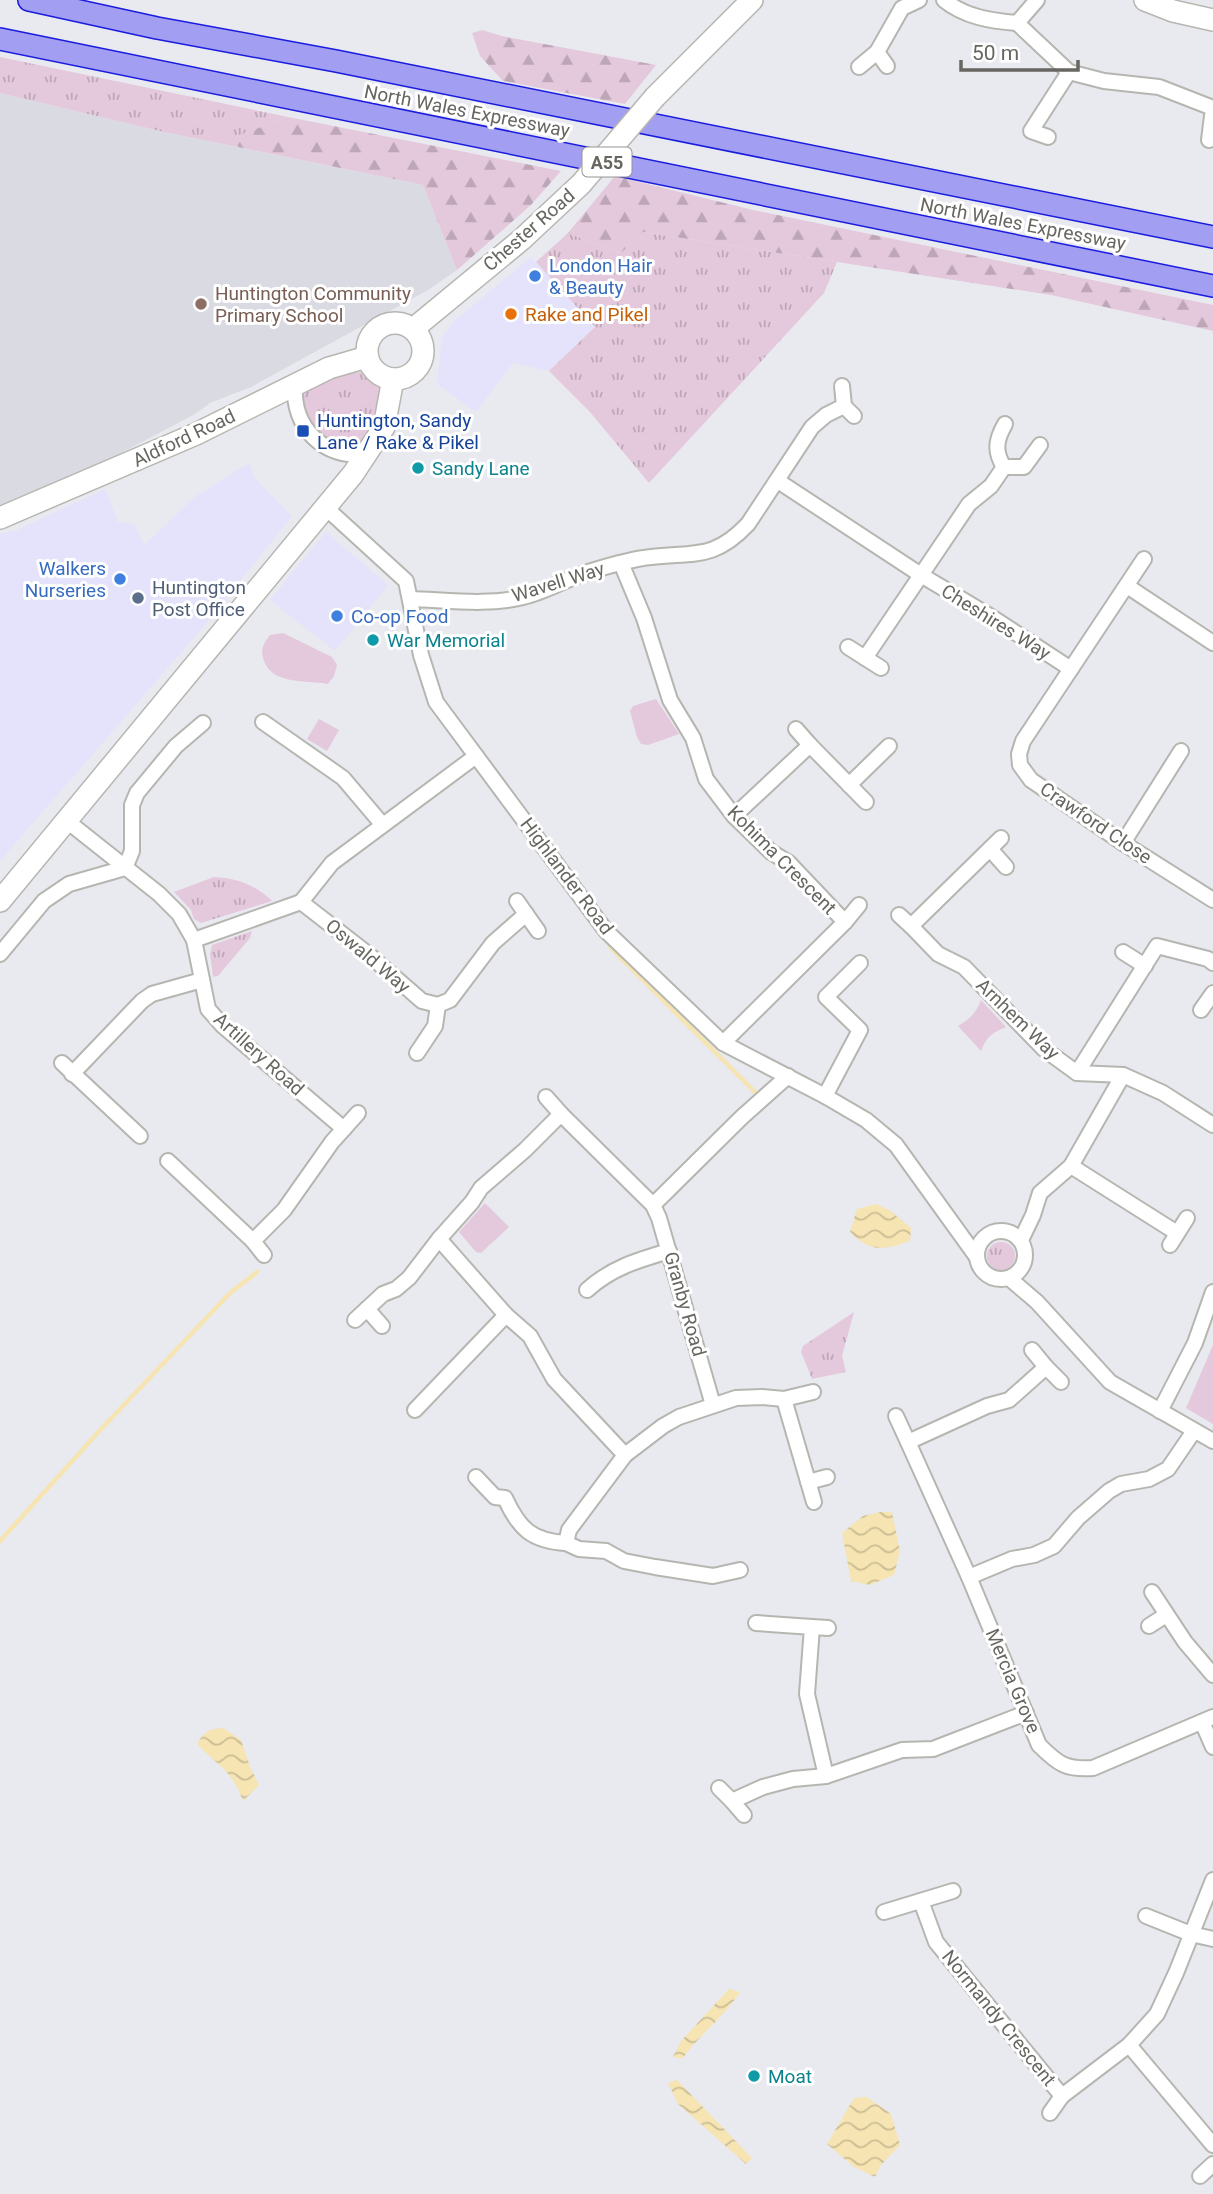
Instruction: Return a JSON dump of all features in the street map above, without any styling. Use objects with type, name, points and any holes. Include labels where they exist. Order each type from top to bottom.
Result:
[{"type":"highway","name":"North Wales Expressway","points":[[29,0],[157,28],[336,61],[1213,237]]},
{"type":"highway","name":"North Wales Expressway","points":[[0,39],[1213,286]]},
{"type":"main road","name":"Chester Road","points":[[413,329],[522,240],[581,184],[656,97],[752,0]]},
{"type":"main road","points":[[1144,0],[1173,11],[1213,20]]},
{"type":"main road","points":[[394,322],[413,329],[422,342],[420,365],[408,376],[393,379],[379,374],[369,363],[367,356],[366,349],[371,335],[381,326],[394,322]]},
{"type":"main road","name":"Aldford Road","points":[[0,518],[196,434],[329,368],[367,356]]},
{"type":"main road","points":[[0,901],[367,453],[384,427],[393,379]]},
{"type":"street","points":[[859,67],[877,52],[902,8],[919,0]]},
{"type":"street","points":[[944,0],[987,21],[1017,23],[1069,72],[1104,81],[1158,87],[1213,108],[1209,140]]},
{"type":"street","points":[[1017,23],[1037,0]]},
{"type":"street","points":[[877,52],[887,66]]},
{"type":"street","points":[[1048,137],[1025,131],[1069,72]]},
{"type":"street","points":[[295,385],[296,412],[319,441],[340,454],[353,456],[367,453]]},
{"type":"street","points":[[621,563],[649,557],[701,554],[723,546],[735,538],[778,481],[812,427],[825,415],[849,411],[842,386]]},
{"type":"street","points":[[1004,467],[997,455],[997,438],[1005,424]]},
{"type":"street","name":"Cheshires Way","points":[[865,658],[969,504],[991,486],[1004,467],[1024,467],[1040,445]]},
{"type":"street","name":"Cheshires Way","points":[[778,481],[1071,669]]},
{"type":"street","name":"Highlander Road","points":[[325,507],[406,581],[421,655],[436,702],[607,931],[723,1043],[866,1120],[896,1145],[958,1230],[978,1248]]},
{"type":"street","name":"Crawford Close","points":[[1144,559],[1023,741],[1019,754],[1020,765],[1031,780],[1213,900]]},
{"type":"street","name":"Wavell Way","points":[[411,598],[488,601],[522,597],[586,572],[621,563]]},
{"type":"street","name":"Kohima Crescent","points":[[621,563],[645,618],[670,700],[693,738],[706,779],[734,816],[771,852],[789,863],[845,922],[723,1043]]},
{"type":"street","points":[[1128,586],[1213,642]]},
{"type":"street","points":[[848,647],[881,668]]},
{"type":"street","points":[[263,722],[343,778],[382,824]]},
{"type":"street","points":[[0,954],[44,901],[69,884],[125,868],[132,851],[132,805],[137,793],[176,746],[202,723]]},
{"type":"street","points":[[796,729],[866,802]]},
{"type":"street","points":[[734,816],[810,745]]},
{"type":"street","points":[[849,785],[890,746]]},
{"type":"street","points":[[1123,843],[1181,751]]},
{"type":"street","points":[[194,940],[300,902],[332,863],[475,756]]},
{"type":"street","name":"Artillery Road","points":[[67,821],[159,894],[179,914],[194,940],[208,1009],[223,1026],[344,1129]]},
{"type":"street","points":[[911,926],[1001,838]]},
{"type":"street","points":[[989,849],[1006,867]]},
{"type":"street","points":[[517,901],[538,931]]},
{"type":"street","name":"Oswald Way","points":[[300,902],[368,954],[422,1002],[438,1005]]},
{"type":"street","points":[[845,922],[859,905]]},
{"type":"street","points":[[417,1053],[435,1026],[438,1005],[450,1000],[493,943],[526,914]]},
{"type":"street","name":"Arnhem Way","points":[[899,915],[938,954],[964,967],[1044,1049],[1077,1073],[1123,1075]]},
{"type":"street","points":[[1077,1073],[1157,946],[1213,963]]},
{"type":"street","points":[[1123,952],[1144,966]]},
{"type":"street","points":[[825,1096],[860,1030],[826,997],[860,963]]},
{"type":"street","points":[[140,1136],[67,1068],[152,994],[202,980]]},
{"type":"street","points":[[1201,1010],[1213,993]]},
{"type":"street","points":[[1028,1292],[1021,1268],[1025,1254],[1020,1235],[1033,1215],[1040,1193],[1071,1166],[1123,1075],[1163,1093],[1213,1125]]},
{"type":"street","points":[[546,1097],[653,1205],[742,1117],[788,1076]]},
{"type":"street","points":[[253,1241],[284,1210],[358,1113]]},
{"type":"street","points":[[355,1320],[383,1294],[396,1289],[409,1278],[481,1188],[561,1114]]},
{"type":"street","points":[[168,1161],[253,1241],[264,1255]]},
{"type":"street","points":[[1071,1166],[1174,1239],[1186,1218]]},
{"type":"street","name":"Granby Road","points":[[653,1205],[669,1251],[713,1405]]},
{"type":"street","points":[[1020,1235],[999,1230],[991,1232],[978,1248],[981,1270],[994,1279],[1009,1278],[1021,1268]]},
{"type":"street","points":[[439,1239],[506,1315],[530,1336],[554,1379],[625,1455]]},
{"type":"street","points":[[587,1290],[602,1285],[622,1265],[669,1251]]},
{"type":"street","points":[[1009,1278],[1028,1292],[1110,1382],[1213,1441]]},
{"type":"street","points":[[1160,1411],[1195,1343],[1213,1292]]},
{"type":"street","points":[[367,1309],[382,1326]]},
{"type":"street","points":[[415,1410],[506,1315]]},
{"type":"street","points":[[1032,1350],[1061,1382]]},
{"type":"street","points":[[908,1441],[987,1406],[1009,1400],[1046,1367]]},
{"type":"street","points":[[566,1544],[569,1530],[625,1455],[663,1426],[736,1398],[784,1399],[813,1392]]},
{"type":"street","points":[[784,1399],[814,1502]]},
{"type":"street","name":"Mercia Grove","points":[[896,1416],[969,1577],[1039,1745],[1056,1762],[1077,1769],[1093,1768],[1208,1719]]},
{"type":"street","points":[[969,1577],[1012,1559],[1034,1555],[1054,1546],[1078,1518],[1109,1492],[1121,1484],[1149,1479],[1168,1469],[1194,1431]]},
{"type":"street","points":[[476,1477],[495,1497],[505,1498],[517,1523],[535,1537],[579,1549],[606,1551],[624,1561],[655,1567],[713,1576],[740,1570]]},
{"type":"street","points":[[808,1482],[827,1477]]},
{"type":"street","points":[[1152,1592],[1166,1615],[1213,1675]]},
{"type":"street","points":[[1149,1626],[1166,1615]]},
{"type":"street","points":[[756,1623],[828,1628]]},
{"type":"street","points":[[812,1627],[807,1694],[825,1776]]},
{"type":"street","points":[[732,1801],[764,1787],[793,1779],[825,1776],[902,1750],[933,1749],[1026,1713]]},
{"type":"street","points":[[1208,1719],[1213,1747]]},
{"type":"street","points":[[719,1788],[744,1815]]},
{"type":"street","name":"Normandy Crescent","points":[[1050,2113],[1062,2096],[1129,2045],[1157,2014],[1177,1973],[1213,1880]]},
{"type":"street","points":[[884,1913],[953,1891]]},
{"type":"street","name":"Normandy Crescent","points":[[922,1901],[936,1942],[1062,2096]]},
{"type":"street","points":[[1146,1916],[1191,1934],[1213,1939]]},
{"type":"street","points":[[1129,2045],[1213,2145]]},
{"type":"street","points":[[1200,2176],[1213,2164]]},
{"type":"shaded area","name":"Huntington Community Primary School","points":[[0,93],[164,132],[423,185],[457,270],[428,290],[251,387],[210,403],[195,414],[89,470],[0,505]]},
{"type":"shaded area","points":[[531,257],[595,327],[549,371],[513,363],[476,412],[437,384],[442,337],[454,321]]},
{"type":"shaded area","points":[[249,463],[255,478],[292,516],[204,626],[0,861],[0,534],[17,530],[105,489],[118,522],[134,524],[144,545],[196,496]]},
{"type":"shaded area","points":[[326,532],[388,585],[335,651],[270,600]]},
{"type":"green space","points":[[482,30],[656,65],[625,104],[503,81],[480,56],[472,33]]},
{"type":"green space","points":[[0,57],[288,117],[238,136],[238,147],[164,132],[0,93]]},
{"type":"green space","points":[[288,117],[561,171],[530,206],[457,270],[423,185],[238,147],[237,136]]},
{"type":"green space","points":[[615,176],[753,210],[1213,305],[1213,331],[1051,295],[643,232],[621,253],[568,233]]},
{"type":"green space","points":[[643,232],[837,262],[824,293],[649,483],[590,412],[549,371],[595,327],[536,262],[568,233],[621,253]]},
{"type":"green space","points":[[362,372],[379,384],[379,410],[367,441],[357,447],[346,448],[324,438],[314,429],[306,419],[301,401],[310,389],[318,384]]},
{"type":"green space","points":[[283,633],[332,657],[337,665],[328,684],[282,678],[268,669],[263,657],[264,644],[270,635]]},
{"type":"green space","points":[[656,699],[679,734],[648,745],[641,744],[630,711],[633,706]]},
{"type":"green space","points":[[319,719],[339,730],[327,751],[307,739]]},
{"type":"green space","points":[[214,877],[245,883],[272,901],[201,923],[194,919],[191,910],[174,892]]},
{"type":"green space","points":[[222,887],[229,908],[207,915],[201,894]]},
{"type":"green space","points":[[252,931],[250,938],[218,976],[213,977],[210,954],[212,945]]},
{"type":"green space","points":[[981,1000],[1006,1027],[990,1036],[981,1051],[958,1026],[972,1015]]},
{"type":"green space","points":[[485,1203],[509,1227],[481,1253],[476,1252],[459,1232]]},
{"type":"green space","points":[[1001,1242],[1011,1246],[1015,1256],[1011,1266],[1001,1270],[991,1266],[987,1256],[991,1246]]},
{"type":"green space","points":[[854,1312],[842,1356],[846,1372],[812,1379],[801,1352],[803,1346]]},
{"type":"green space","points":[[1213,1345],[1213,1424],[1186,1408]]},
{"type":"water","points":[[876,1204],[891,1211],[911,1228],[910,1241],[878,1248],[864,1244],[850,1232],[857,1209]]},
{"type":"water","points":[[892,1512],[900,1551],[894,1575],[870,1585],[851,1581],[842,1533],[863,1516]]},
{"type":"water","points":[[223,1728],[241,1740],[259,1785],[243,1801],[229,1775],[197,1744],[208,1732]]},
{"type":"water","points":[[729,1989],[740,1992],[727,2010],[682,2059],[673,2057],[681,2041]]},
{"type":"water","points":[[677,2080],[752,2158],[746,2164],[678,2104],[668,2083]]},
{"type":"water","points":[[867,2097],[891,2114],[900,2145],[881,2165],[875,2177],[854,2167],[827,2144],[854,2098]]},
{"type":"waterway","points":[[604,937],[612,949],[759,1096]]},
{"type":"waterway","points":[[0,1541],[230,1293],[257,1272]]},
{"type":"place","name":"London Hair & Beauty","points":[[535,276]]},
{"type":"place","name":"Huntington Community Primary School","points":[[201,304]]},
{"type":"place","name":"Rake and Pikel","points":[[511,314]]},
{"type":"place","name":"Huntington, Sandy Lane / Rake & Pikel","points":[[303,431]]},
{"type":"place","name":"Sandy Lane","points":[[418,468]]},
{"type":"place","name":"Walkers Nurseries","points":[[120,579]]},
{"type":"place","name":"Huntington Post Office","points":[[138,598]]},
{"type":"place","name":"Co-op Food","points":[[337,616]]},
{"type":"place","name":"War Memorial","points":[[373,640]]},
{"type":"place","name":"Moat","points":[[754,2076]]}]
